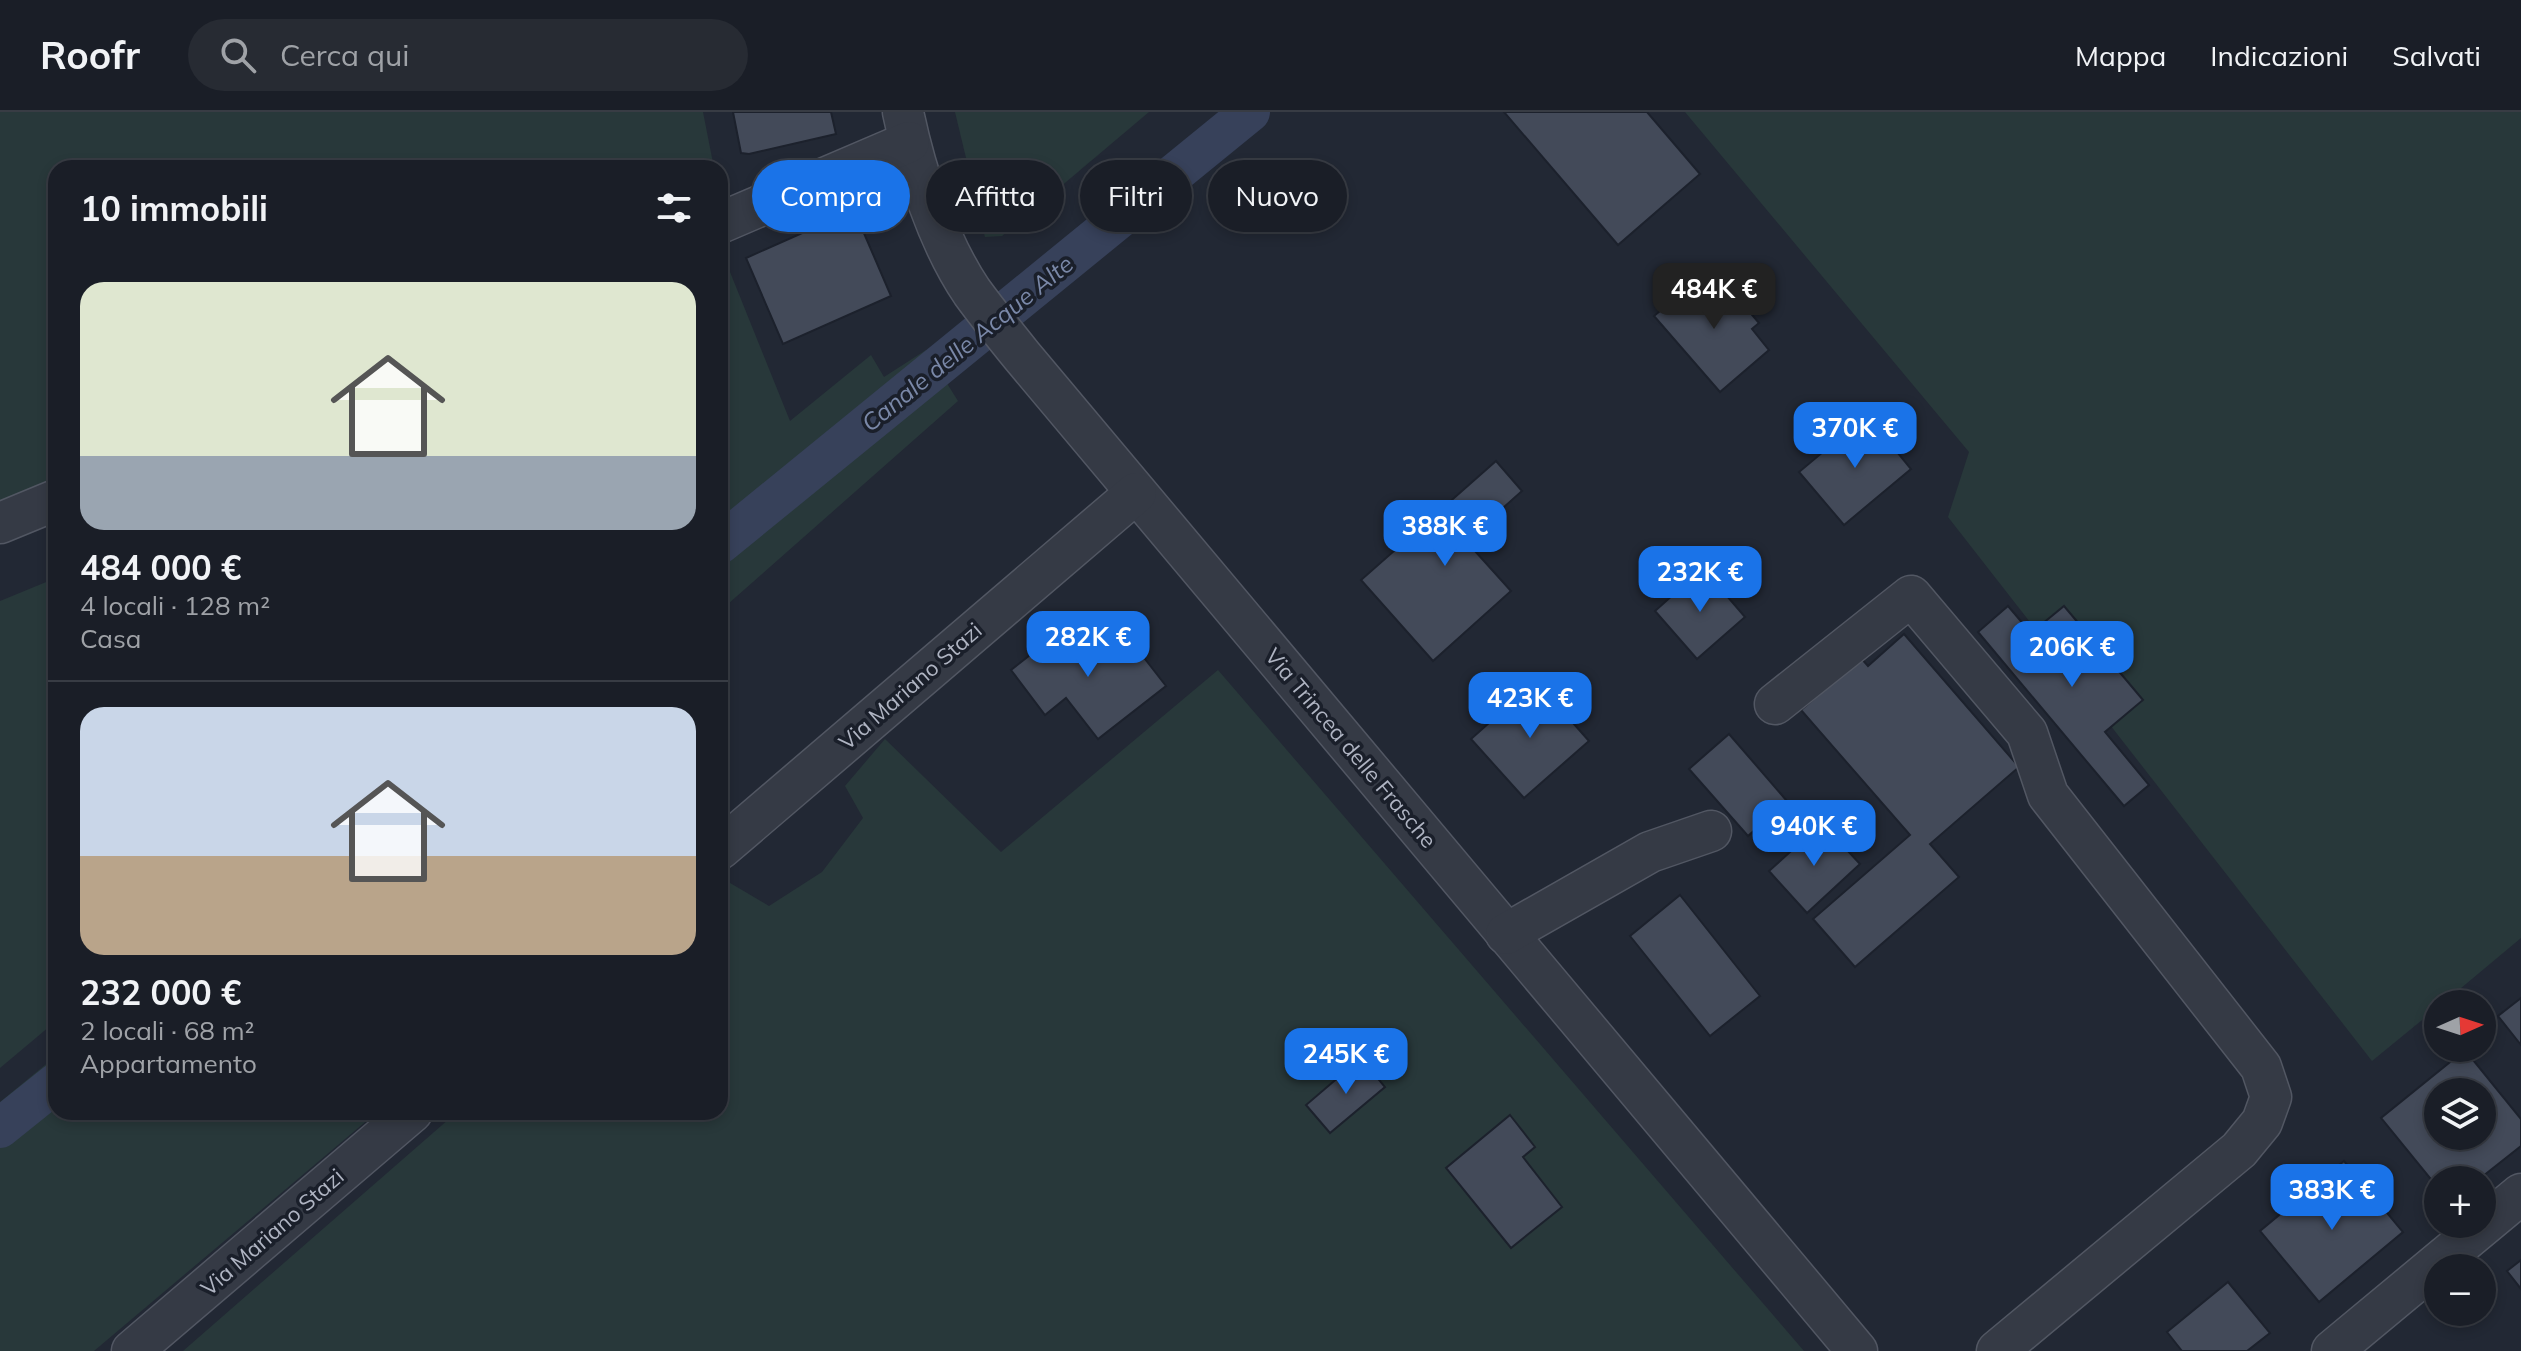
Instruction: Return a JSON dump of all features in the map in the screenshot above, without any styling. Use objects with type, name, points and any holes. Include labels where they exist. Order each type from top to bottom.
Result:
[{"type":"street","points":[[728,219],[906,127]]},
{"type":"street","name":"Via Trincea delle Frasche","points":[[906,127],[934,218],[971,289],[1022,356],[1857,1351]]},
{"type":"street","name":"Via Mariano Stazi","points":[[728,842],[1136,493]]},
{"type":"street","points":[[0,523],[48,503]]},
{"type":"street","points":[[1775,704],[1911,596],[2027,733],[2048,795],[2261,1067],[2271,1097],[2262,1122],[2239,1150],[1997,1351]]},
{"type":"street","points":[[1506,934],[1650,852],[1711,831]]},
{"type":"street","name":"Via Mariano Stazi","points":[[132,1351],[403,1120]]},
{"type":"street","points":[[2332,1351],[2521,1194]]},
{"type":"shaded area","points":[[0,112],[703,112],[712,160],[48,160],[48,499],[0,516]]},
{"type":"shaded area","points":[[955,112],[1149,112],[1092,160],[1080,160],[1080,170],[1064,184],[1064,160],[967,160]]},
{"type":"shaded area","points":[[1685,112],[2521,112],[2521,938],[2459,990],[2424,990],[2424,1018],[2372,1061],[1948,517],[1969,452]]},
{"type":"shaded area","points":[[984,232],[1007,232],[1002,236],[985,237]]},
{"type":"shaded area","points":[[728,267],[790,421],[871,355],[884,377],[926,350],[958,401],[728,604]]},
{"type":"shaded area","points":[[48,581],[48,1028],[0,1068],[0,601]]},
{"type":"shaded area","points":[[1218,670],[1804,1351],[183,1351],[448,1120],[728,1120],[728,882],[769,906],[822,872],[863,818],[845,786],[885,739],[1001,852]]},
{"type":"shaded area","points":[[48,1063],[48,1120],[368,1120],[94,1351],[0,1351],[0,1102]]},
{"type":"building","points":[[733,112],[831,112],[836,134],[749,154],[741,153]]},
{"type":"building","points":[[1504,112],[1647,112],[1700,174],[1618,245]]},
{"type":"building","points":[[804,232],[863,232],[891,296],[783,344],[746,258]]},
{"type":"building","points":[[1705,273],[1724,296],[1731,290],[1759,323],[1752,329],[1769,350],[1720,392],[1654,316]]},
{"type":"building","points":[[1867,415],[1911,469],[1844,525],[1799,472]]},
{"type":"building","points":[[1496,461],[1522,491],[1466,541],[1511,591],[1433,661],[1361,580]]},
{"type":"building","points":[[1703,568],[1745,617],[1697,659],[1655,611]]},
{"type":"building","points":[[2008,606],[2031,633],[2064,606],[2143,700],[2105,732],[2149,785],[2124,806],[1978,632]]},
{"type":"building","points":[[1076,619],[1108,660],[1131,641],[1166,686],[1098,739],[1066,698],[1045,715],[1011,670]]},
{"type":"building","points":[[1904,634],[2019,767],[1930,844],[1959,877],[1855,967],[1813,919],[1910,835],[1801,710],[1861,658],[1868,666]]},
{"type":"building","points":[[1536,681],[1589,741],[1524,798],[1471,739]]},
{"type":"building","points":[[1729,734],[1787,801],[1748,836],[1689,769]]},
{"type":"building","points":[[1822,823],[1860,864],[1807,913],[1769,871]]},
{"type":"building","points":[[1680,895],[1760,996],[1710,1036],[1630,936]]},
{"type":"building","points":[[2521,998],[2521,1045],[2498,1016]]},
{"type":"building","points":[[1361,1058],[1385,1087],[1330,1133],[1306,1105]]},
{"type":"building","points":[[2450,1062],[2475,1062],[2488,1078],[2430,1078]]},
{"type":"building","points":[[2424,1083],[2424,1150],[2496,1150],[2496,1088],[2521,1119],[2521,1146],[2496,1166],[2424,1166],[2424,1171],[2381,1118]]},
{"type":"building","points":[[1510,1115],[1535,1147],[1523,1157],[1562,1207],[1511,1248],[1446,1168]]},
{"type":"building","points":[[2344,1161],[2403,1232],[2319,1302],[2260,1231]]},
{"type":"building","points":[[2521,1260],[2521,1289],[2507,1271]]},
{"type":"building","points":[[2228,1282],[2270,1333],[2247,1351],[2182,1351],[2167,1332]]},
{"type":"waterway","name":"Canale delle Acque Alte","points":[[728,537],[1250,112]]},
{"type":"waterway","name":"Canale delle Acque Alte","points":[[0,1128],[48,1089]]}]
